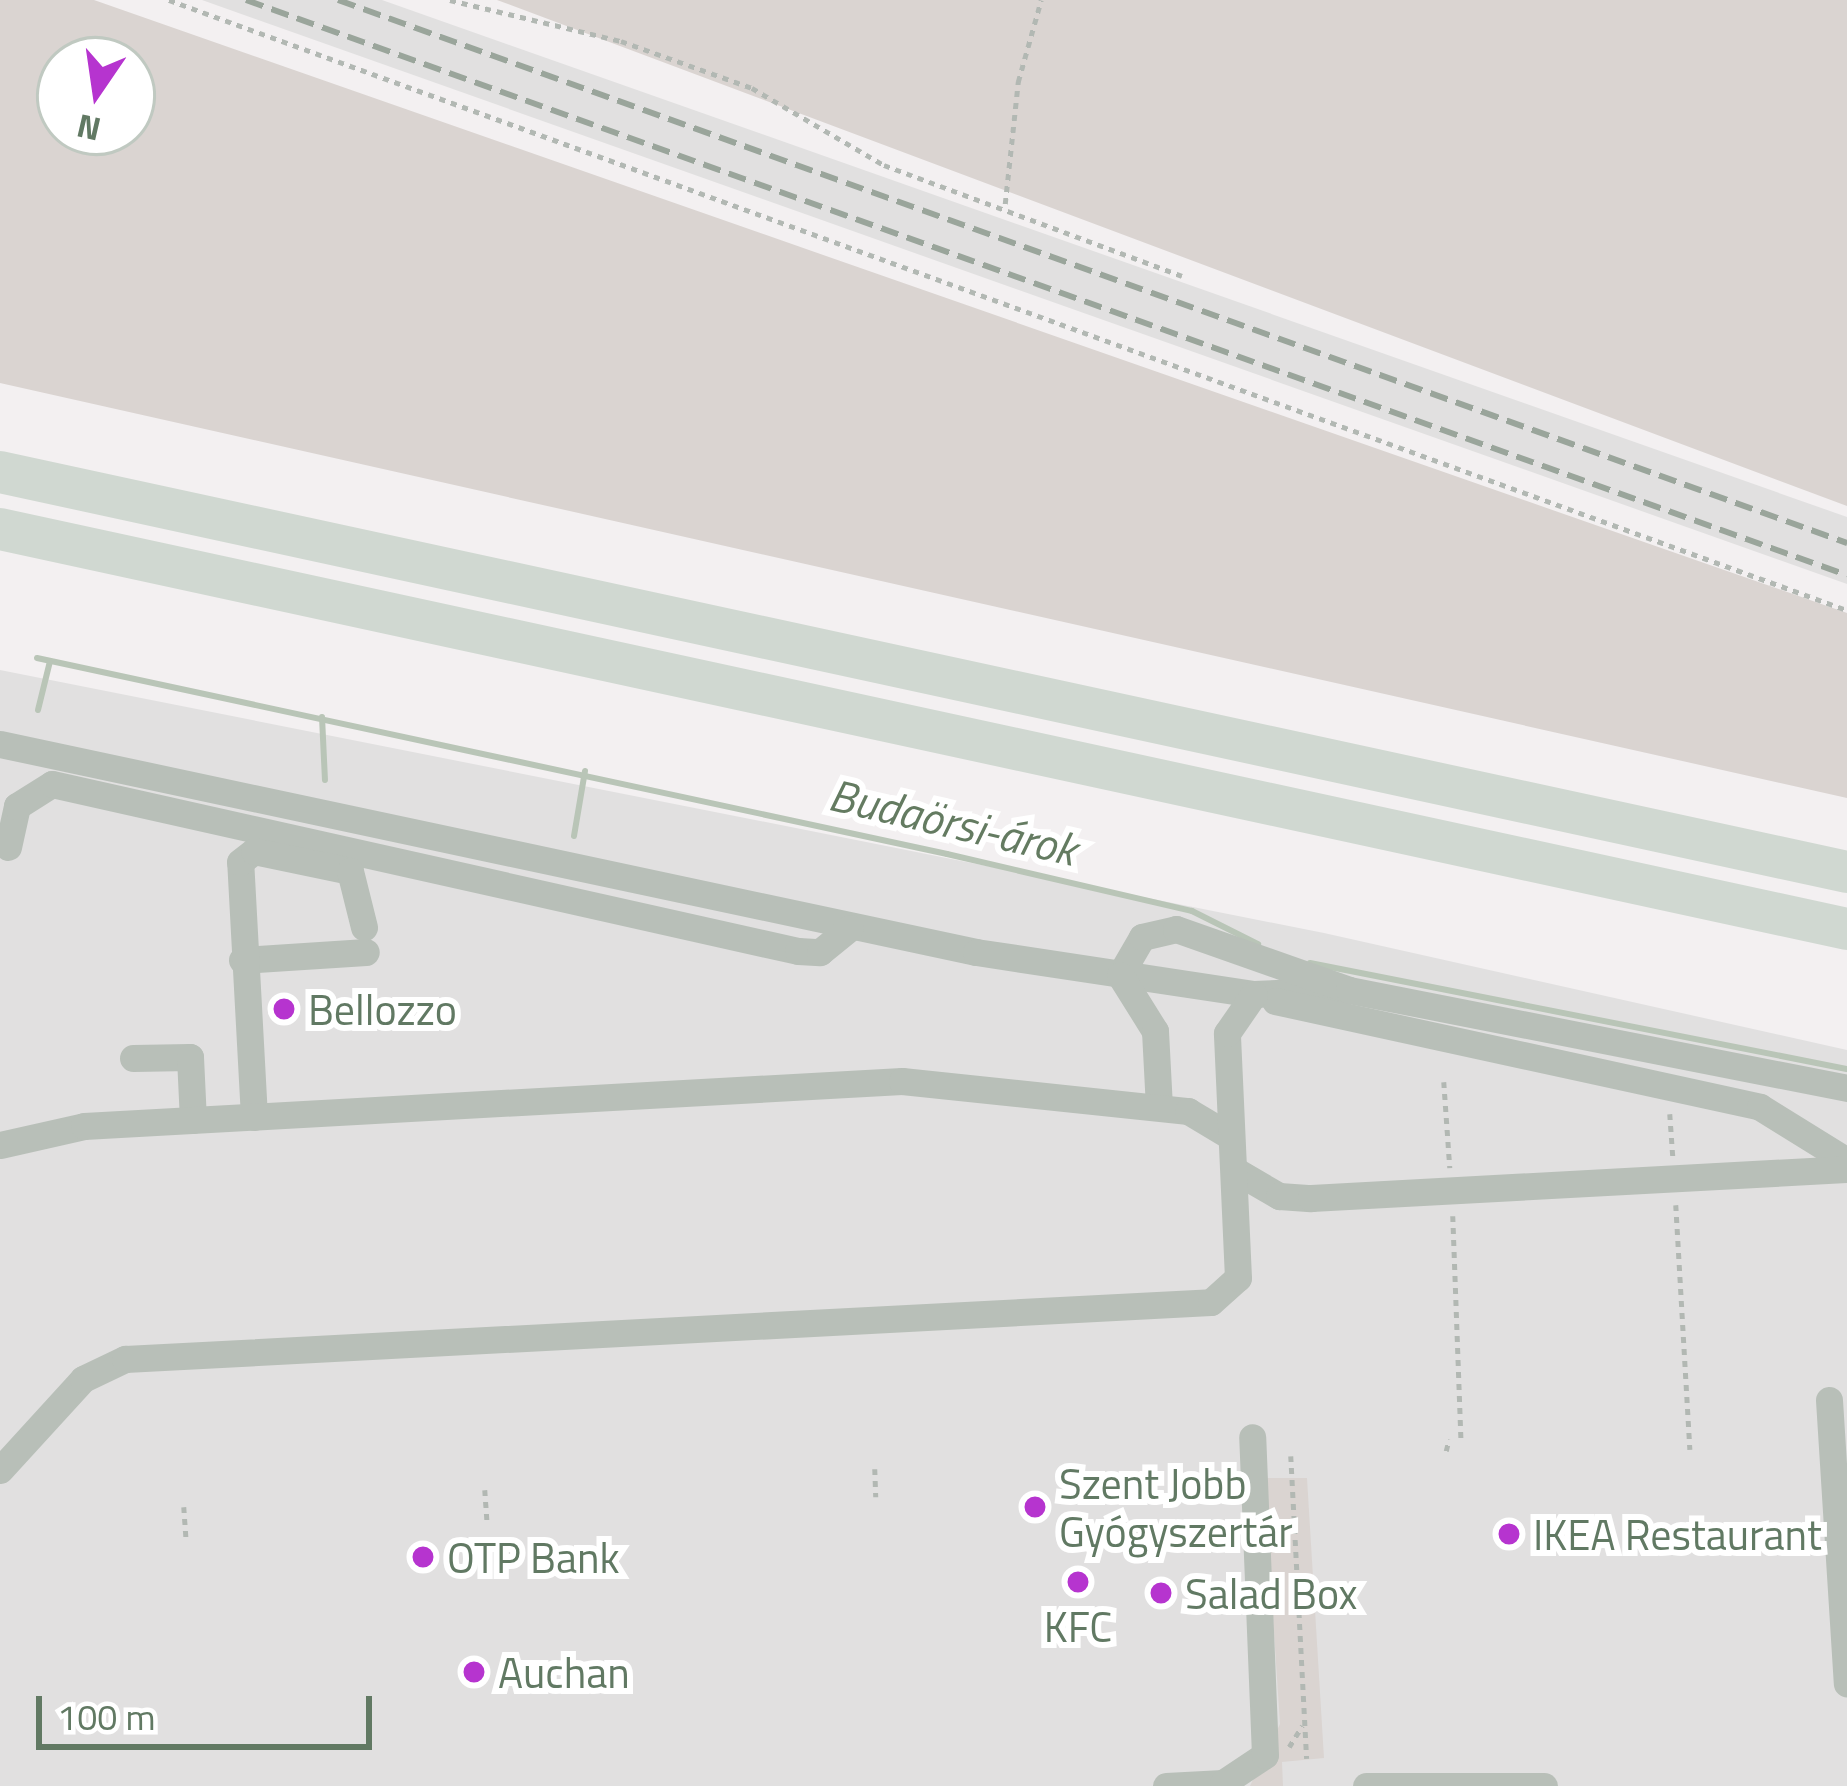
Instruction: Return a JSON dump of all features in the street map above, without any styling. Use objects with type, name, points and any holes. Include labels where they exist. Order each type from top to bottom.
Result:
[{"type":"highway","points":[[0,472],[1847,872]]},
{"type":"highway","points":[[0,529],[1847,929]]},
{"type":"highway","points":[[0,540],[90,548]]},
{"type":"street","points":[[0,744],[850,928],[1254,994],[1784,1118],[1847,1165]]},
{"type":"street","points":[[8,848],[17,806],[52,784],[798,950],[820,952],[850,928]]},
{"type":"street","points":[[242,960],[359,944],[350,871],[254,851],[236,879],[242,960],[254,1117]]},
{"type":"street","points":[[1120,975],[1142,937],[1176,929],[1349,990],[1847,1088]]},
{"type":"street","points":[[1120,975],[1160,1057],[1160,1107]]},
{"type":"street","points":[[1254,994],[1349,990]]},
{"type":"street","points":[[0,1470],[83,1379],[125,1359],[1211,1302],[1238,1279],[1227,1033],[1254,994]]},
{"type":"street","points":[[133,1058],[190,1057],[193,1120]]},
{"type":"street","points":[[1107,1101],[1160,1057]]},
{"type":"street","points":[[0,1145],[31,1131],[902,1081],[1160,1107],[1205,1115],[1230,1136]]},
{"type":"street","points":[[1764,1174],[1786,1144],[1784,1118]]},
{"type":"street","points":[[1810,1140],[1813,1171]]},
{"type":"street","points":[[1236,1171],[1279,1196],[1764,1174],[1847,1165]]},
{"type":"street","points":[[1239,1235],[1279,1196]]},
{"type":"street","points":[[1829,1400],[1847,1683]]},
{"type":"street","points":[[1166,1786],[1223,1783],[1265,1755],[1252,1438]]},
{"type":"street","points":[[1366,1786],[1544,1786]]},
{"type":"path","points":[[170,0],[1847,610]]},
{"type":"path","points":[[451,0],[730,80],[884,165],[1005,204],[1182,276]]},
{"type":"path","points":[[1005,204],[1018,82],[1041,0]]},
{"type":"path","points":[[1444,1082],[1461,1438]]},
{"type":"path","points":[[1670,1114],[1690,1450]]},
{"type":"path","points":[[1446,1451],[1449,1439]]},
{"type":"path","points":[[1291,1456],[1307,1760]]},
{"type":"path","points":[[875,1469],[876,1498]]},
{"type":"path","points":[[485,1490],[487,1521]]},
{"type":"path","points":[[184,1507],[186,1538]]},
{"type":"shaded area","points":[[0,0],[94,0],[1847,613],[1847,798],[0,383]]},
{"type":"shaded area","points":[[202,0],[382,0],[1847,517],[1847,584]]},
{"type":"shaded area","points":[[497,0],[1847,0],[1847,506]]},
{"type":"shaded area","points":[[0,670],[1324,933],[1847,1050],[1847,1786],[0,1786]]},
{"type":"shaded area","points":[[1264,1478],[1307,1478],[1324,1758],[1282,1762],[1283,1786],[1250,1786],[1280,1724]]},
{"type":"waterway","name":"Budaörsi-árok","points":[[37,658],[1192,911],[1258,944]]},
{"type":"waterway","points":[[38,710],[50,661]]},
{"type":"waterway","points":[[322,717],[325,780]]},
{"type":"waterway","points":[[574,836],[585,771]]},
{"type":"waterway","name":"Budaörsi-árok","points":[[1310,963],[1847,1069]]},
{"type":"railway","points":[[246,0],[1847,575]]},
{"type":"railway","points":[[338,0],[1847,543]]},
{"type":"place","name":"Bellozzo","points":[[284,1009]]},
{"type":"place","name":"Szent Jobb Gyógyszertár","points":[[1035,1507]]},
{"type":"place","name":"IKEA Restaurant","points":[[1509,1534]]},
{"type":"place","name":"OTP Bank","points":[[423,1557]]},
{"type":"place","name":"KFC","points":[[1078,1582]]},
{"type":"place","name":"Salad Box","points":[[1161,1593]]},
{"type":"place","name":"Auchan","points":[[474,1672]]}]
